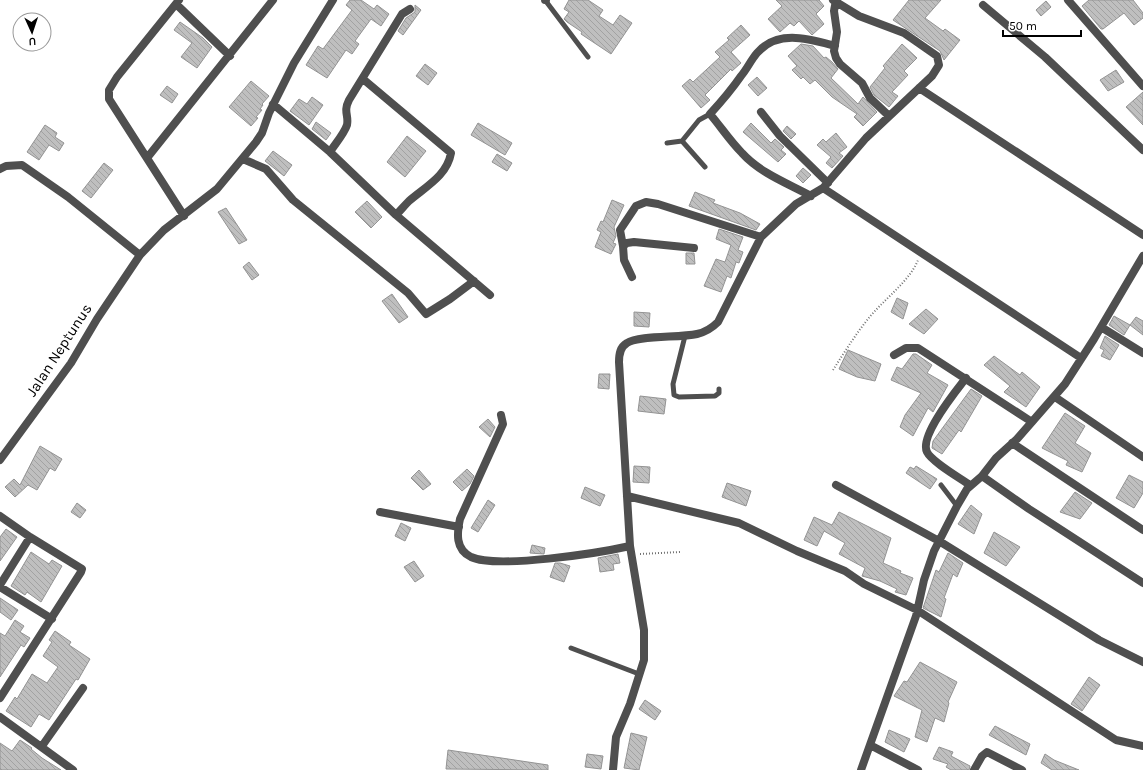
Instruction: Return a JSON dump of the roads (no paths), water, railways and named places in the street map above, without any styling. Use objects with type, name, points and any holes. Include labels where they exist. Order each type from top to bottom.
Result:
[{"type":"street","points":[[147,158],[230,56],[273,0]]},
{"type":"street","name":"Jalan Neptunus","points":[[0,460],[71,364],[97,318],[140,255],[164,230],[217,189],[243,159],[262,133],[273,104],[294,63],[333,0]]},
{"type":"street","points":[[834,0],[834,20],[838,32],[835,54],[840,64],[862,83],[870,98],[889,116]]},
{"type":"street","points":[[613,770],[616,738],[630,704],[644,660],[644,630],[630,550],[619,355],[621,349],[632,341],[698,334],[709,330],[718,322],[761,237],[796,204],[811,196],[826,185],[866,138],[936,72],[939,65],[937,56],[904,33],[859,16],[834,0]]},
{"type":"street","points":[[1068,0],[1143,86]]},
{"type":"street","points":[[184,216],[114,108],[109,99],[109,90],[117,77],[178,2],[230,56]]},
{"type":"street","points":[[983,5],[1045,56],[1143,150]]},
{"type":"street","points":[[330,152],[346,127],[346,106],[402,14],[410,9]]},
{"type":"street","points":[[811,196],[770,175],[756,165],[742,153],[710,114],[742,75],[758,52],[769,44],[786,38],[796,37],[835,46]]},
{"type":"street","points":[[363,79],[451,153],[442,174],[430,186],[409,201],[396,215]]},
{"type":"street","points":[[919,88],[1143,235]]},
{"type":"street","points":[[273,104],[330,152],[396,215],[490,295]]},
{"type":"street","points":[[761,112],[780,136],[826,185],[920,253],[1081,358]]},
{"type":"street","points":[[243,159],[270,172],[293,200],[408,294],[426,314],[450,299],[474,280]]},
{"type":"street","points":[[0,169],[6,166],[22,165],[68,196],[140,255]]},
{"type":"street","points":[[632,276],[624,260],[623,246],[620,236],[622,226],[636,206],[646,202],[658,204],[761,237]]},
{"type":"street","points":[[623,246],[627,243],[634,242],[694,248]]},
{"type":"street","points":[[861,770],[918,610],[924,580],[939,541],[957,506],[970,485],[982,476],[996,458],[1055,397],[1101,327],[1143,256]]},
{"type":"street","points":[[1101,327],[1143,353]]},
{"type":"street","points":[[894,355],[906,348],[918,348],[1032,422]]},
{"type":"street","points":[[966,378],[948,401],[928,434],[925,445],[927,452],[932,457],[970,485]]},
{"type":"street","points":[[1055,397],[1143,457]]},
{"type":"street","points":[[501,415],[503,424],[460,519],[457,535],[460,548],[470,556],[482,560],[525,561],[611,550],[630,550]]},
{"type":"street","points":[[1012,443],[1143,530]]},
{"type":"street","points":[[982,476],[1029,509],[1143,583]]},
{"type":"street","points":[[836,485],[939,541],[1099,640],[1143,662]]},
{"type":"street","points":[[627,496],[738,523],[797,551],[845,571],[864,584],[918,610],[1116,740],[1143,746]]},
{"type":"street","points":[[380,512],[459,527]]},
{"type":"street","points":[[0,516],[30,537],[82,569],[81,575],[0,698]]},
{"type":"street","points":[[30,537],[0,586],[52,619]]},
{"type":"street","points":[[42,746],[83,688]]},
{"type":"street","points":[[0,717],[74,770]]},
{"type":"street","points":[[870,745],[918,770]]},
{"type":"street","points":[[974,770],[982,756],[987,752],[1022,770]]},
{"type":"lane","points":[[545,0],[588,57]]},
{"type":"lane","points":[[667,143],[682,141],[699,120],[710,114]]},
{"type":"lane","points":[[682,141],[705,167]]},
{"type":"lane","points":[[685,336],[673,384],[674,395],[679,397],[715,396],[719,394],[719,390]]},
{"type":"lane","points":[[941,485],[957,506]]},
{"type":"lane","points":[[571,648],[639,674]]}]
